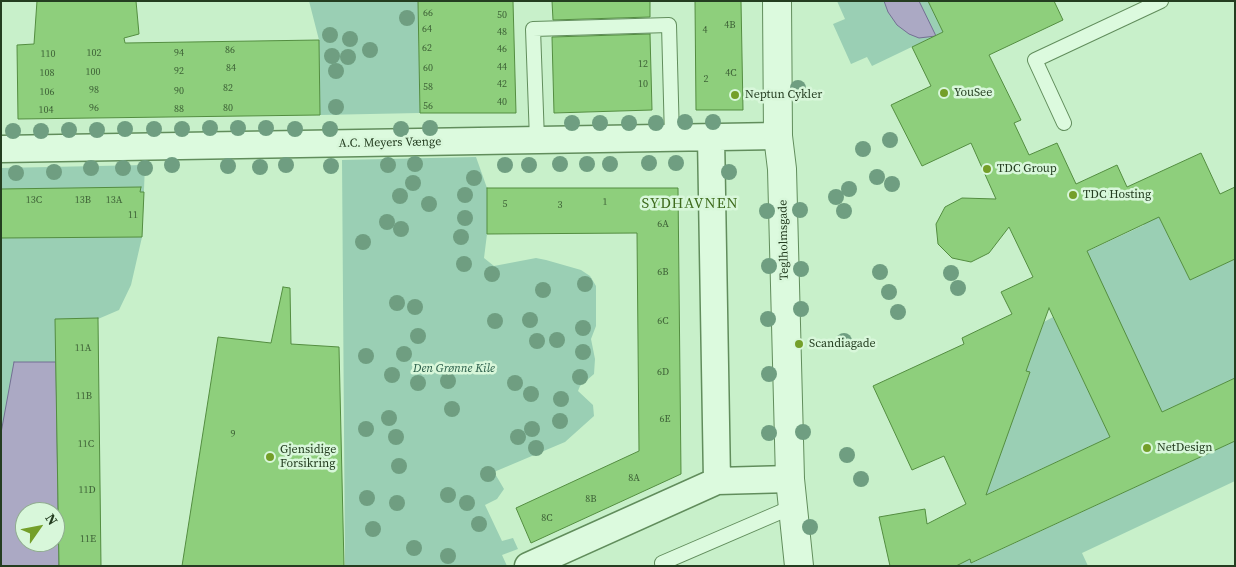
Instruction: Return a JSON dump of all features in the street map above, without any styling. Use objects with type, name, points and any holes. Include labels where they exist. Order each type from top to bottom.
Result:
[{"type":"street","name":"Teglholmsgade","points":[[777,1],[778,136],[782,169],[790,479],[799,566]]},
{"type":"street","name":"A.C. Meyers Vænge","points":[[1,149],[778,136]]},
{"type":"street","points":[[711,137],[717,481]]},
{"type":"street","points":[[528,566],[717,481],[790,479]]},
{"type":"lane","points":[[1064,123],[1035,60],[1151,3]]},
{"type":"lane","points":[[536,140],[533,29],[669,25],[672,138]]},
{"type":"lane","points":[[662,563],[792,508]]},
{"type":"green space","points":[[309,1],[418,1],[420,113],[320,115],[319,40]]},
{"type":"green space","points":[[837,1],[928,1],[943,32],[872,66],[867,57],[851,64],[833,24],[845,19]]},
{"type":"green space","name":"Den Grønne Kile","points":[[476,157],[487,188],[487,234],[484,258],[494,266],[536,258],[546,260],[581,270],[590,276],[596,286],[596,326],[591,339],[595,359],[594,374],[580,386],[578,391],[593,405],[594,416],[565,442],[494,472],[504,489],[497,499],[485,505],[502,541],[513,538],[518,549],[502,555],[507,566],[345,566],[342,160]]},
{"type":"green space","points":[[145,165],[142,237],[131,285],[119,310],[98,319],[101,566],[59,566],[59,552],[65,552],[65,502],[58,502],[56,362],[1,454],[1,168]]},
{"type":"green space","points":[[1156,211],[1190,280],[1235,259],[1235,378],[1162,412],[1075,257],[1144,225],[1141,219]]},
{"type":"green space","points":[[1053,317],[1110,437],[985,495],[1030,373],[1026,371],[1044,322]]},
{"type":"green space","points":[[1235,441],[1235,481],[1082,553],[1088,566],[956,566],[963,544],[972,563]]},
{"type":"water","points":[[884,1],[919,1],[936,36],[919,38],[909,34],[897,25],[888,12]]},
{"type":"water","points":[[14,362],[56,362],[58,502],[15,502],[15,552],[59,552],[59,566],[1,566],[1,433]]},
{"type":"building","points":[[37,1],[136,1],[139,34],[124,38],[125,43],[319,40],[320,115],[18,119],[17,45],[34,44]]},
{"type":"building","points":[[418,1],[513,1],[516,113],[420,113]]},
{"type":"building","points":[[552,1],[650,1],[650,17],[553,20]]},
{"type":"building","points":[[695,1],[741,1],[743,110],[696,110]]},
{"type":"building","points":[[928,1],[1054,1],[1063,20],[989,55],[1021,120],[1014,123],[1029,155],[1057,143],[1076,184],[1117,165],[1127,187],[1201,153],[1220,194],[1235,187],[1235,259],[1190,280],[1159,217],[1087,251],[1162,412],[1235,378],[1235,441],[971,563],[970,559],[956,566],[890,566],[879,517],[925,509],[927,524],[966,504],[944,456],[912,470],[873,386],[964,344],[962,338],[1012,314],[1001,292],[1033,277],[1009,227],[989,253],[971,262],[952,258],[938,244],[936,224],[945,207],[962,198],[996,199],[971,143],[922,166],[891,105],[931,86],[912,47],[943,32]],"holes":[[[1049,308],[1110,437],[986,495],[1030,372],[1026,371]]]},
{"type":"building","points":[[650,34],[652,110],[554,113],[552,37]]},
{"type":"building","points":[[141,187],[140,192],[144,192],[142,237],[1,238],[1,189]]},
{"type":"building","points":[[487,188],[678,188],[681,474],[531,543],[516,508],[639,451],[637,233],[487,234]]},
{"type":"building","name":"Gjensidige Forsikring","points":[[283,287],[290,288],[291,344],[339,347],[344,566],[182,566],[218,337],[271,343]]},
{"type":"building","points":[[98,318],[101,566],[59,566],[59,552],[65,552],[65,502],[58,502],[55,319]]},
{"type":"place","name":"YouSee","points":[[944,93]]},
{"type":"place","name":"Neptun Cykler","points":[[735,95]]},
{"type":"place","name":"TDC Group","points":[[987,169]]},
{"type":"place","name":"TDC Hosting","points":[[1073,195]]},
{"type":"place","name":"Scandiagade","points":[[799,344]]},
{"type":"place","name":"NetDesign","points":[[1147,448]]},
{"type":"place","name":"Gjensidige Forsikring","points":[[270,457]]},
{"type":"district","name":"SYDHAVNEN","points":[[690,204]]}]
